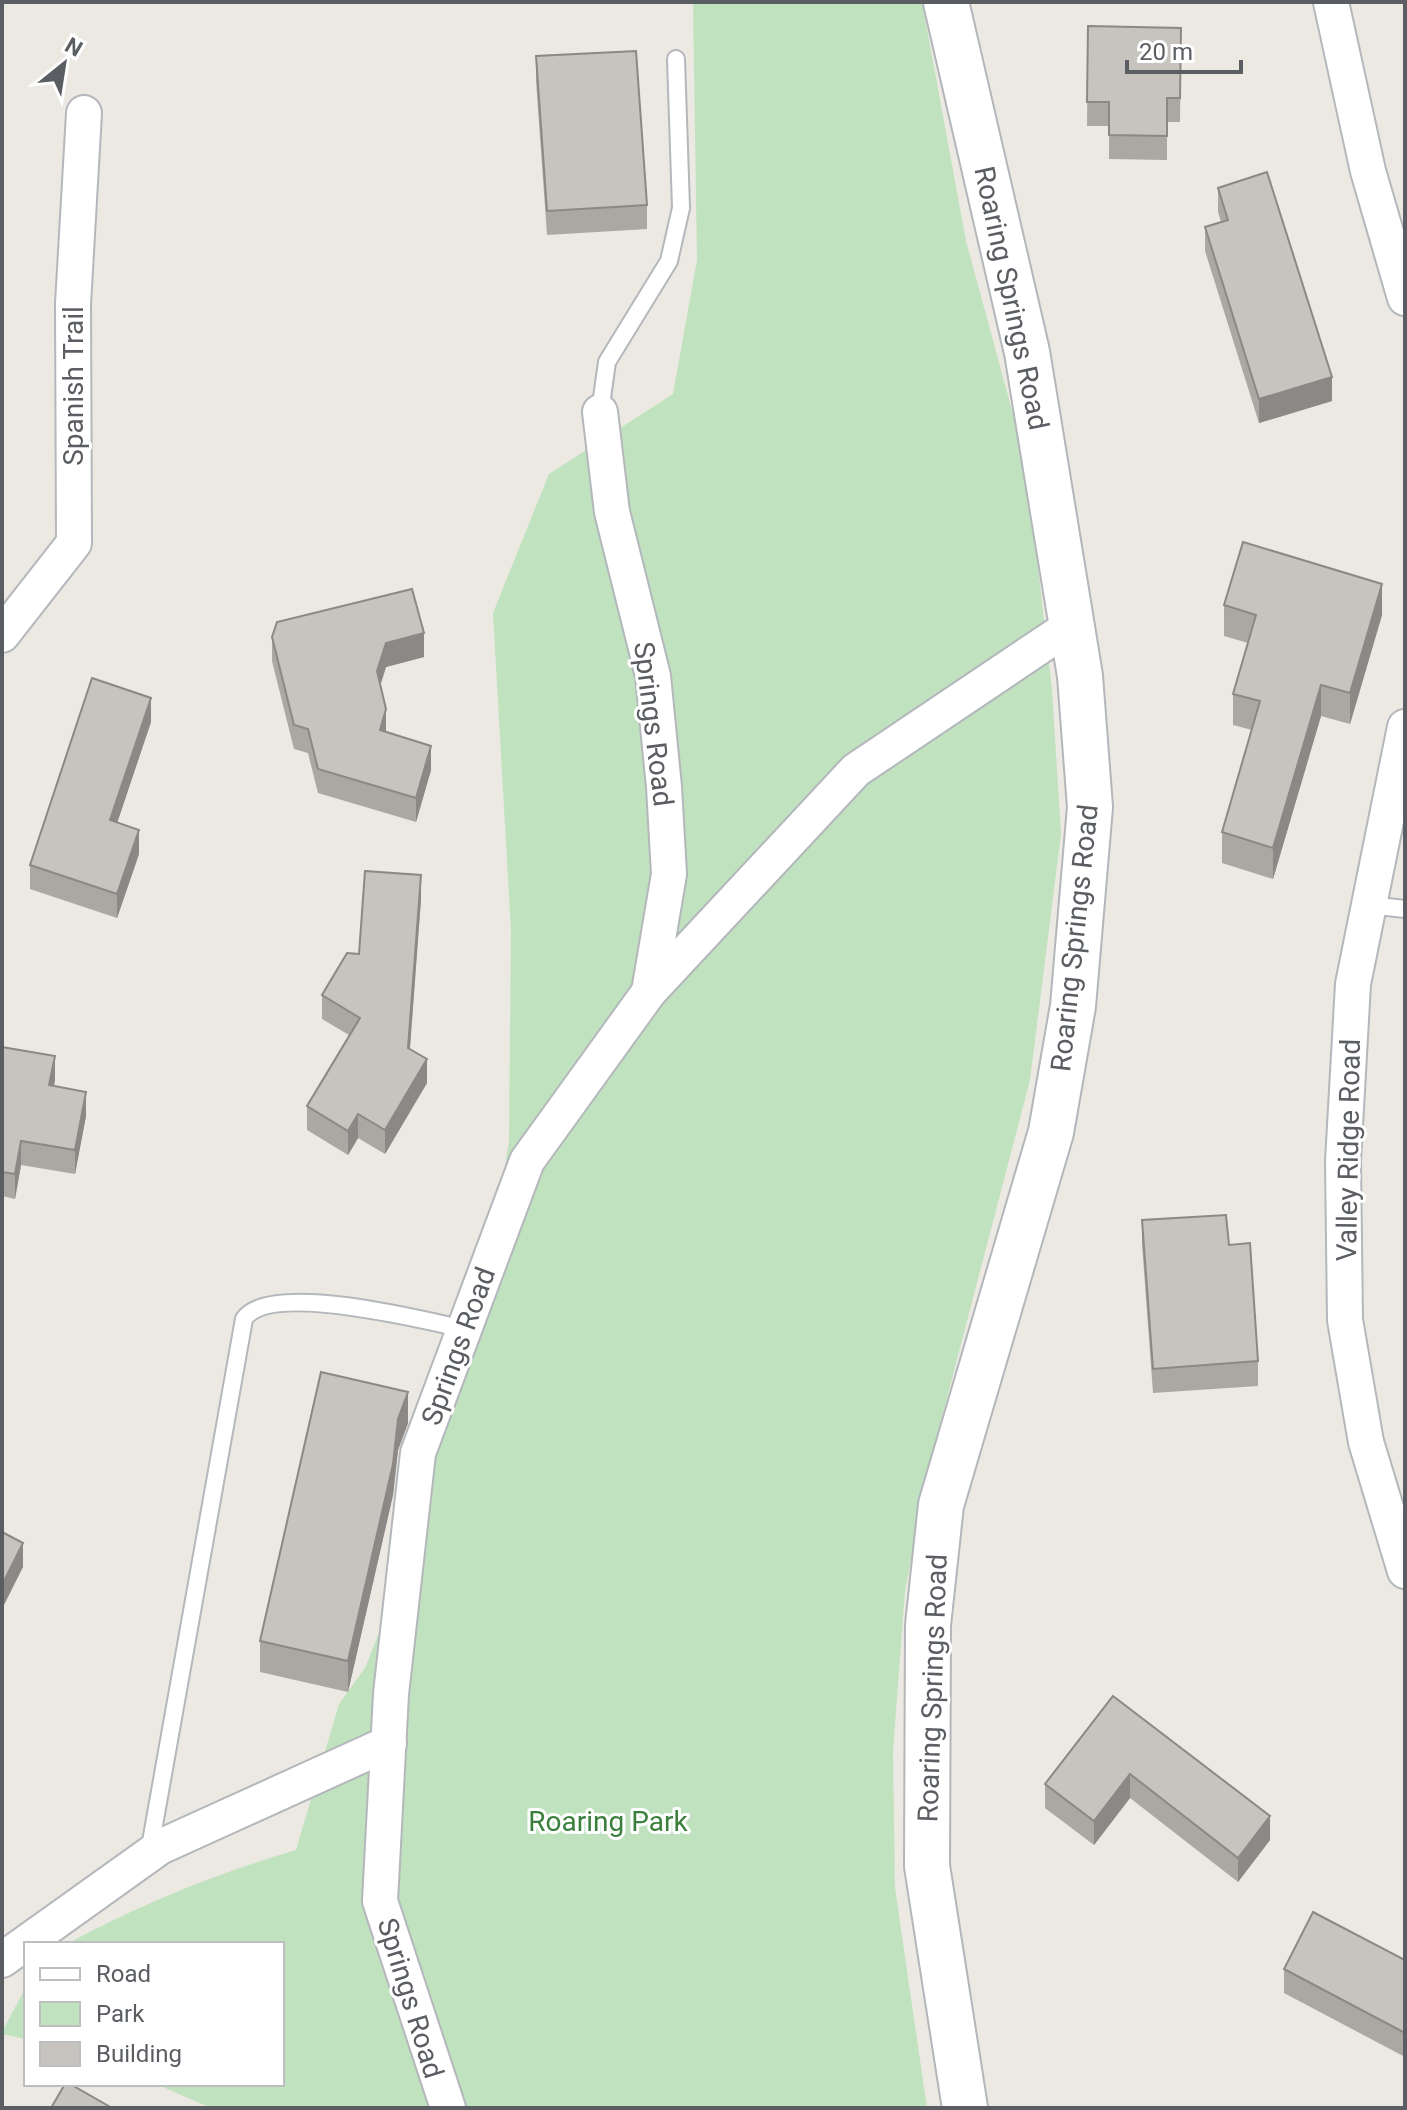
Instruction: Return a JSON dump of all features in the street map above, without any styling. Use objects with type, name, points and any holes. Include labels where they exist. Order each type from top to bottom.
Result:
[{"type":"street","name":"Roaring Springs Road","points":[[946,2],[1027,352],[1080,676],[1090,807],[1073,1006],[1051,1132],[941,1505],[928,1625],[927,1866],[965,2108]]},
{"type":"street","points":[[1331,2],[1368,171],[1405,298]]},
{"type":"street","name":"Spanish Trail","points":[[2,635],[74,543],[73,304],[84,113]]},
{"type":"street","name":"Springs Road","points":[[600,412],[612,512],[653,676],[664,787],[669,874],[649,992]]},
{"type":"street","name":"Springs Road","points":[[448,2108],[380,1901],[389,1743],[418,1453],[527,1161],[649,992],[856,770],[1072,625]]},
{"type":"street","name":"Valley Ridge Road","points":[[1405,727],[1353,984],[1343,1161],[1345,1320],[1366,1442],[1405,1571]]},
{"type":"street","points":[[27,1942],[160,1847],[389,1743]]},
{"type":"street","points":[[2,1960],[24,1944]]},
{"type":"lane","points":[[600,412],[607,362],[669,261],[681,208],[676,59]]},
{"type":"lane","points":[[1369,905],[1405,909]]},
{"type":"lane","points":[[149,1855],[244,1319],[250,1310],[270,1302],[366,1307],[464,1329]]},
{"type":"green space","name":"Roaring Park","points":[[693,2],[922,2],[966,241],[1026,462],[1052,690],[1061,834],[1030,1080],[932,1455],[905,1591],[893,1751],[895,1888],[927,2108],[211,2108],[161,2086],[284,2086],[284,1942],[71,1942],[179,1891],[296,1850],[339,1704],[365,1668],[392,1600],[499,1206],[509,1141],[511,931],[493,613],[549,474],[673,394],[697,260]]},
{"type":"green space","points":[[24,1991],[24,2039],[2,2032]]},
{"type":"building","points":[[1088,26],[1181,28],[1180,98],[1167,98],[1167,136],[1109,135],[1109,102],[1087,102]]},
{"type":"building","points":[[636,51],[647,205],[547,211],[536,56]]},
{"type":"building","points":[[1267,172],[1332,377],[1259,399],[1205,227],[1228,220],[1218,188]]},
{"type":"building","points":[[1243,542],[1382,584],[1350,693],[1321,685],[1273,848],[1222,832],[1260,701],[1233,694],[1256,615],[1224,605]]},
{"type":"building","points":[[412,589],[424,633],[386,643],[377,671],[386,709],[380,730],[431,746],[416,798],[318,769],[308,729],[294,725],[272,637],[277,622]]},
{"type":"building","points":[[92,678],[151,698],[110,820],[139,830],[117,894],[30,865]]},
{"type":"building","points":[[365,871],[421,875],[408,1048],[427,1059],[385,1130],[358,1114],[348,1131],[307,1106],[360,1018],[322,995],[347,953],[359,954]]},
{"type":"building","points":[[2,1047],[55,1056],[49,1085],[86,1092],[75,1150],[21,1141],[15,1174],[2,1172]]},
{"type":"building","points":[[1226,1215],[1229,1245],[1250,1243],[1258,1361],[1153,1369],[1142,1220]]},
{"type":"building","points":[[321,1372],[408,1392],[398,1419],[393,1464],[348,1661],[260,1641]]},
{"type":"building","points":[[2,1532],[23,1543],[2,1585]]},
{"type":"building","points":[[1113,1696],[1270,1816],[1238,1858],[1130,1774],[1094,1821],[1045,1784]]},
{"type":"building","points":[[1313,1912],[1405,1960],[1405,2033],[1284,1969]]},
{"type":"building","points":[[64,2086],[74,2086],[112,2108],[51,2108]]}]
